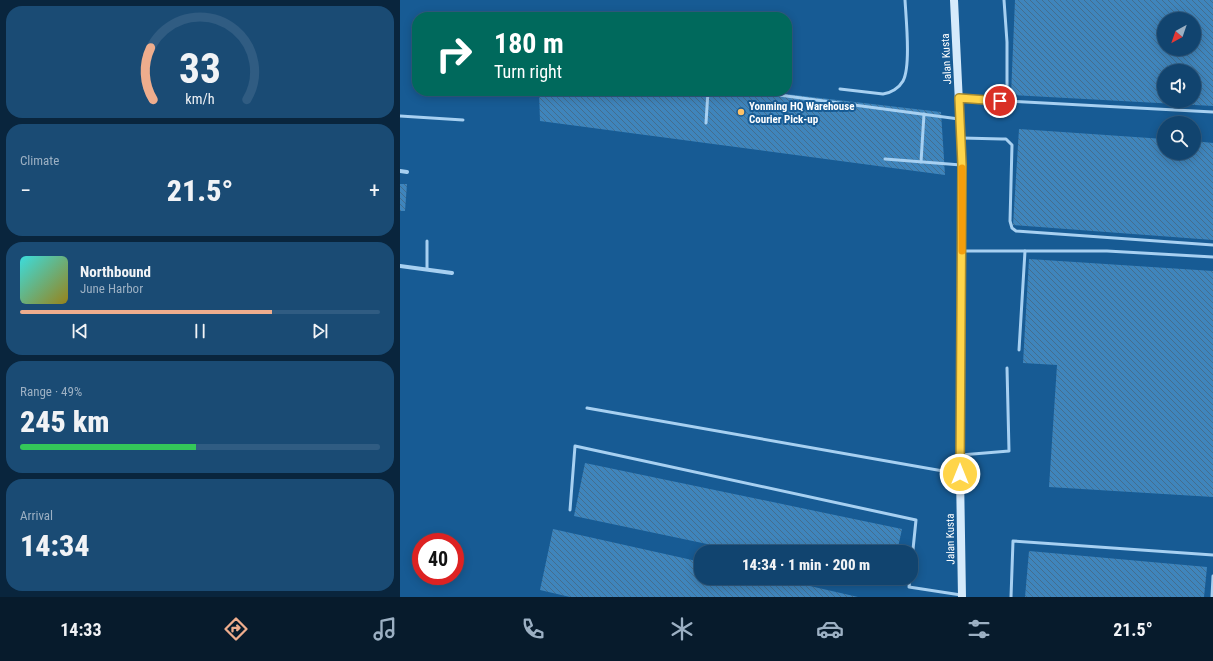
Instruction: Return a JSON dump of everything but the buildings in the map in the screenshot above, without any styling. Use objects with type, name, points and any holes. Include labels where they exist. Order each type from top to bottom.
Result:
[{"type":"street","name":"Jalan Kusta","points":[[954,0],[962,138],[960,455],[962,596]]},
{"type":"street","points":[[400,171],[407,172]]},
{"type":"street","points":[[400,266],[452,273]]},
{"type":"lane","points":[[840,89],[883,94],[889,93],[897,88],[903,80],[907,69],[905,0]]},
{"type":"lane","points":[[1004,0],[1007,42],[1007,101]]},
{"type":"lane","points":[[706,123],[708,96]]},
{"type":"lane","points":[[786,96],[961,119]]},
{"type":"lane","points":[[959,98],[1213,112]]},
{"type":"lane","points":[[921,162],[924,114]]},
{"type":"lane","points":[[400,116],[463,120]]},
{"type":"lane","points":[[962,138],[1006,139],[1012,145],[1010,221],[1012,228],[1016,231],[1213,245]]},
{"type":"lane","points":[[885,159],[962,165]]},
{"type":"lane","points":[[427,241],[427,269]]},
{"type":"lane","points":[[962,251],[1107,251],[1213,257]]},
{"type":"lane","points":[[1020,350],[1025,251]]},
{"type":"lane","points":[[960,455],[1009,451],[1007,368]]},
{"type":"lane","points":[[587,408],[960,474]]},
{"type":"lane","points":[[570,510],[575,446],[916,520],[914,545]]},
{"type":"lane","points":[[1011,597],[1013,541],[1213,555]]},
{"type":"lane","points":[[1212,597],[1213,576]]},
{"type":"lane","points":[[909,585],[962,596]]},
{"type":"slow traffic","points":[[962,168],[962,251]]},
{"type":"place","name":"Yonming HQ Warehouse Courier Pick-up","points":[[741,112]]},
{"type":"route","points":[[960,474],[962,138],[959,98],[1000,101]]}]
